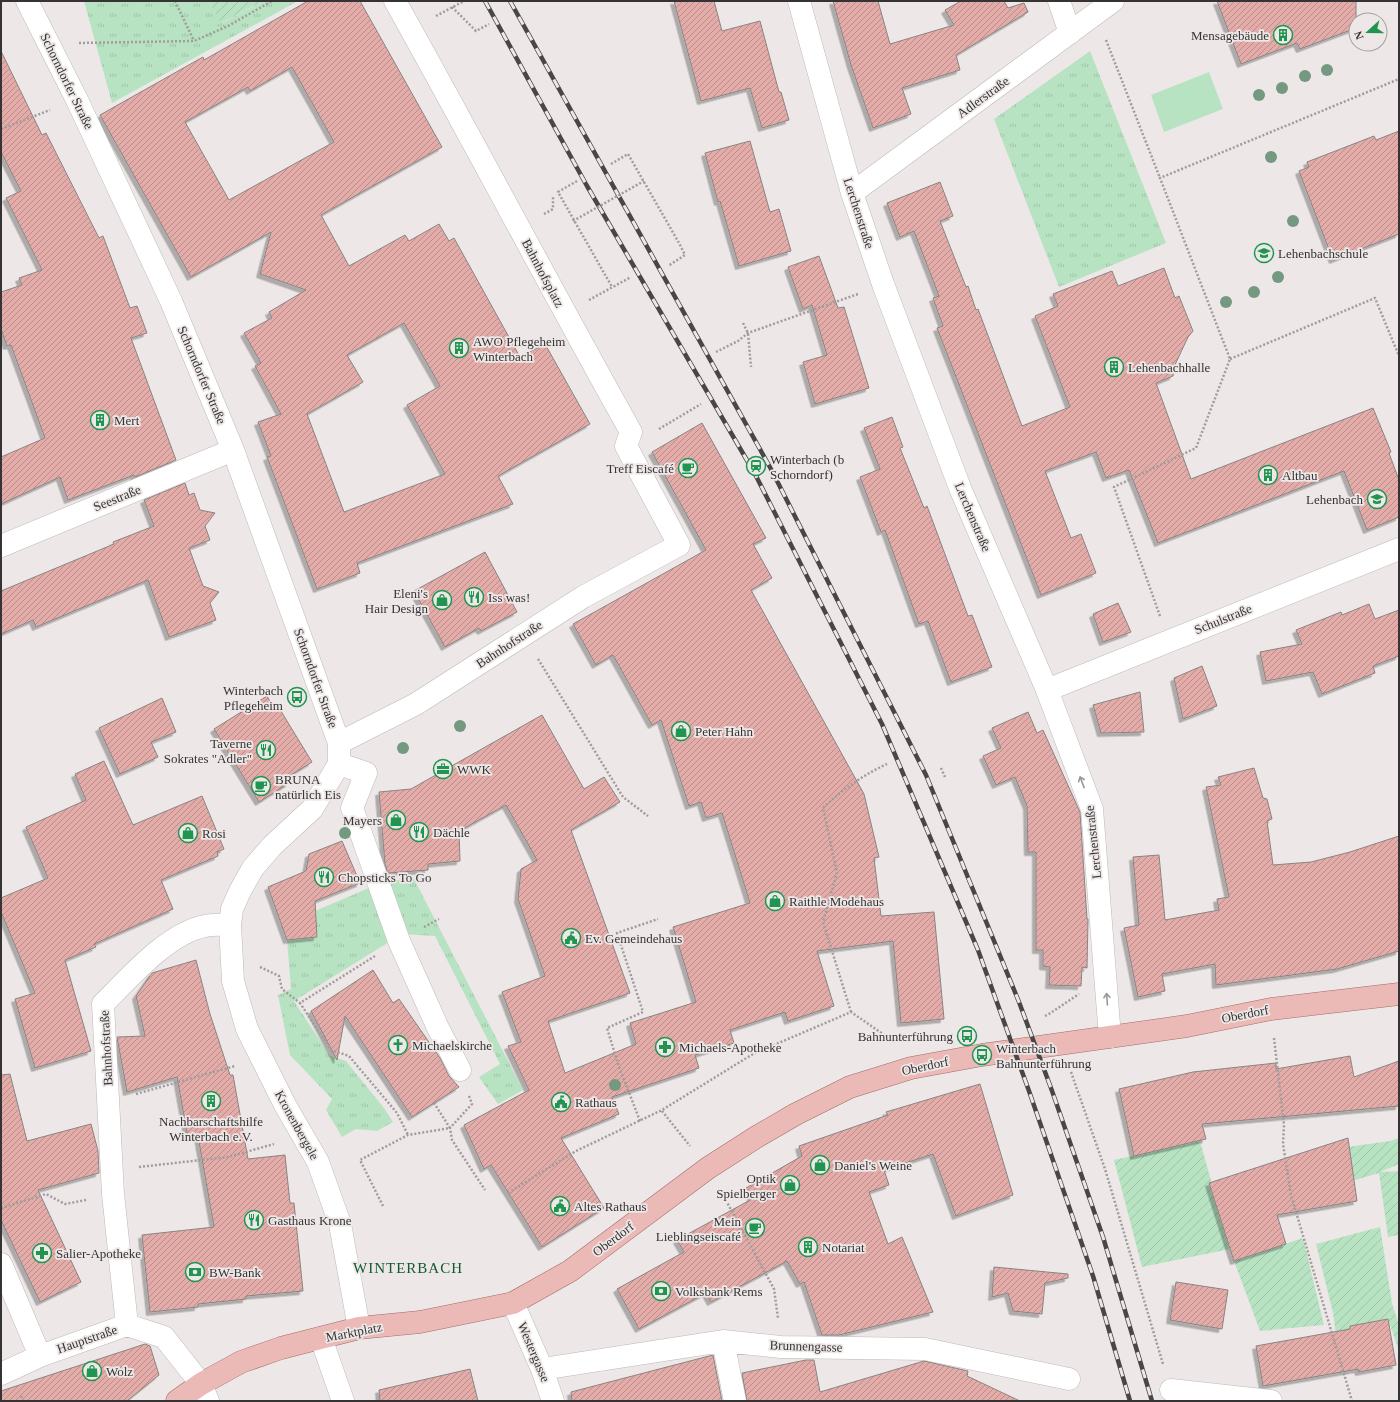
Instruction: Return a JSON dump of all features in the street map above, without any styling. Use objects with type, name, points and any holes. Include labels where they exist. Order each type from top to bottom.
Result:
[{"type":"main road","name":"Oberdorf","points":[[513,1303],[570,1271],[708,1168],[802,1110],[850,1087],[911,1068],[982,1055],[1187,1026],[1271,1009],[1399,994]]},
{"type":"main road","name":"Marktplatz","points":[[176,1401],[205,1392],[241,1362],[281,1348],[359,1328],[420,1322],[513,1303]]},
{"type":"street","name":"Schorndorfer Straße","points":[[27,1],[77,100],[171,300],[233,450],[339,753]]},
{"type":"street","name":"Bahnhofsplatz","points":[[395,1],[564,314],[631,432],[626,446],[679,545]]},
{"type":"street","name":"Lerchenstraße","points":[[799,1],[852,193],[883,284],[960,488],[1047,690],[1092,809],[1110,1038]]},
{"type":"street","points":[[1059,1],[1070,33]]},
{"type":"street","name":"Adlerstraße","points":[[852,193],[1104,7]]},
{"type":"street","name":"Seestraße","points":[[1,546],[233,450]]},
{"type":"street","name":"Bahnhofstraße","points":[[339,753],[583,597],[679,545]]},
{"type":"street","name":"Schulstraße","points":[[1047,690],[1399,549]]},
{"type":"street","points":[[230,925],[232,909],[253,868],[272,846],[312,809],[339,753],[366,773],[352,808],[399,941],[460,1070]]},
{"type":"street","name":"Bahnhofstraße","points":[[127,1325],[113,1194],[113,1171],[103,1004],[151,956],[186,932],[205,926],[230,925]]},
{"type":"street","name":"Kronenbergele","points":[[230,925],[233,981],[247,1030],[318,1162],[340,1224],[359,1328]]},
{"type":"street","points":[[1,1264],[40,1356]]},
{"type":"street","name":"Westergasse","points":[[513,1303],[542,1369],[553,1401]]},
{"type":"street","name":"Hauptstraße","points":[[1,1374],[40,1356],[127,1325],[164,1337],[205,1392]]},
{"type":"street","points":[[321,1338],[343,1401]]},
{"type":"street","points":[[723,1341],[735,1401]]},
{"type":"street","name":"Brunnengasse","points":[[542,1369],[723,1341],[781,1347],[925,1350],[1069,1379]]},
{"type":"street","points":[[1171,1390],[1271,1401]]},
{"type":"path","points":[[175,1],[194,41]]},
{"type":"path","points":[[54,56],[81,42],[194,41],[228,26],[272,1]]},
{"type":"path","points":[[464,1],[452,7],[476,31],[489,24]]},
{"type":"path","points":[[1104,7],[1160,178],[1230,359],[1196,448],[1114,487],[1169,641]]},
{"type":"path","points":[[1160,178],[1399,79]]},
{"type":"path","points":[[1,129],[77,100]]},
{"type":"path","points":[[611,164],[628,154],[636,166],[685,255],[668,266]]},
{"type":"path","points":[[577,181],[558,192],[573,221],[612,287]]},
{"type":"path","points":[[573,221],[644,181]]},
{"type":"path","points":[[553,196],[553,209]]},
{"type":"path","points":[[595,296],[631,277]]},
{"type":"path","points":[[716,352],[738,341],[748,333],[883,284]]},
{"type":"path","points":[[1230,359],[1375,298],[1399,356]]},
{"type":"path","points":[[743,323],[748,333],[750,367]]},
{"type":"path","points":[[665,426],[701,404]]},
{"type":"path","points":[[523,635],[623,797],[648,816]]},
{"type":"path","points":[[887,764],[870,772],[835,797],[823,808],[837,873],[823,922],[851,1012],[904,1048],[911,1068]]},
{"type":"path","points":[[941,768],[945,777]]},
{"type":"path","points":[[300,1002],[399,941],[439,919]]},
{"type":"path","points":[[640,1122],[606,1028],[643,1012],[617,933],[658,919]]},
{"type":"path","points":[[232,962],[253,965],[279,976],[282,989],[300,1002],[331,1050],[349,1056],[397,1113],[408,1135]]},
{"type":"path","points":[[1043,1016],[1050,1014],[1074,996],[1106,981]]},
{"type":"path","points":[[1271,1009],[1284,1125],[1283,1144],[1291,1195],[1314,1279],[1352,1401]]},
{"type":"path","points":[[508,1192],[576,1151],[640,1122],[662,1110],[753,1054],[851,1012]]},
{"type":"path","points":[[109,1102],[236,1066],[259,1054]]},
{"type":"path","points":[[1065,1069],[1072,1072],[1105,1169],[1171,1390]]},
{"type":"path","points":[[383,1206],[360,1160],[408,1135],[450,1128],[472,1104],[467,1090]]},
{"type":"path","points":[[434,1103],[450,1128],[452,1140],[485,1190]]},
{"type":"path","points":[[662,1110],[708,1168],[774,1289],[781,1347]]},
{"type":"path","points":[[113,1171],[228,1157],[282,1142],[301,1132]]},
{"type":"path","points":[[1,1208],[46,1194],[65,1204],[113,1194]]},
{"type":"green space","points":[[84,1],[209,1],[222,23],[264,1],[298,1],[112,103]]},
{"type":"green space","points":[[209,1],[264,1],[221,23]]},
{"type":"green space","points":[[1090,51],[1166,243],[1059,287],[994,119]]},
{"type":"green space","points":[[1209,72],[1223,109],[1164,132],[1151,95]]},
{"type":"green space","points":[[413,877],[523,1090],[498,1104],[479,1077],[500,1064],[435,936],[402,934],[294,1001],[330,1056],[346,1061],[384,1108],[393,1122],[377,1131],[356,1129],[342,1137],[326,1110],[332,1099],[290,1055],[278,995],[291,989],[287,940],[317,937],[315,911],[378,884]]},
{"type":"green space","points":[[1399,1138],[1399,1164],[1380,1172],[1399,1171],[1399,1235],[1388,1237],[1379,1173],[1342,1184],[1333,1149],[1390,1141]]},
{"type":"green space","points":[[1200,1141],[1230,1249],[1142,1267],[1114,1160]]},
{"type":"green space","points":[[1380,1227],[1392,1303],[1399,1325],[1399,1351],[1388,1319],[1350,1326],[1352,1336],[1336,1335],[1333,1313],[1316,1244]]},
{"type":"green space","points":[[1303,1238],[1324,1325],[1260,1331],[1234,1261]]},
{"type":"building","points":[[308,1],[360,1],[442,147],[321,215],[349,266],[405,235],[409,241],[439,224],[449,241],[454,238],[520,357],[545,344],[590,424],[498,476],[513,504],[357,563],[360,573],[317,589],[267,457],[271,456],[258,422],[281,414],[255,366],[261,363],[244,333],[272,318],[269,312],[306,290],[260,274],[271,232],[191,277],[100,115],[203,57],[204,60]],"holes":[[[292,67],[334,142],[229,200],[185,122],[248,87],[250,91]],[[404,323],[440,386],[407,405],[445,474],[344,512],[307,414],[363,382],[347,355]]]},
{"type":"building","points":[[674,1],[714,1],[722,31],[760,21],[779,92],[781,92],[789,120],[762,128],[750,88],[701,101]]},
{"type":"building","points":[[833,1],[878,1],[890,44],[954,25],[945,10],[961,1],[1004,1],[1008,8],[1024,3],[1028,12],[956,55],[960,70],[902,88],[911,114],[873,128],[851,65]]},
{"type":"building","name":"Mensagebäude","points":[[1217,1],[1356,1],[1356,12],[1348,12],[1348,31],[1300,49],[1297,43],[1241,64]]},
{"type":"building","points":[[1,51],[42,135],[46,133],[99,238],[103,236],[130,308],[137,306],[147,333],[131,338],[176,460],[135,477],[134,475],[68,500],[60,477],[1,504],[1,457],[45,438],[11,345],[7,346],[1,329],[1,292],[22,285],[19,278],[42,270],[6,198],[21,191],[1,152]]},
{"type":"building","points":[[1399,131],[1399,234],[1333,260],[1299,171],[1309,167],[1307,162],[1374,136],[1376,140]]},
{"type":"building","points":[[750,141],[770,212],[779,209],[791,251],[739,266],[720,201],[718,202],[705,153]]},
{"type":"building","points":[[940,182],[953,216],[940,221],[966,287],[968,286],[976,310],[978,309],[1022,426],[1070,407],[1035,316],[1058,306],[1053,294],[1112,271],[1118,286],[1164,268],[1175,298],[1179,296],[1193,331],[1188,337],[1174,367],[1173,376],[1156,383],[1191,479],[1373,408],[1391,452],[1389,453],[1399,480],[1399,517],[1367,530],[1344,471],[1158,543],[1129,470],[1106,478],[1096,452],[1045,471],[1071,538],[1081,534],[1096,573],[1041,595],[937,328],[943,326],[933,298],[939,296],[914,231],[900,237],[887,203]]},
{"type":"building","points":[[819,256],[838,308],[844,307],[869,388],[815,404],[803,362],[827,355],[812,305],[803,309],[788,267]]},
{"type":"building","points":[[892,417],[903,447],[900,448],[924,508],[927,506],[968,616],[972,615],[992,667],[951,682],[928,621],[919,624],[885,530],[881,532],[860,477],[880,469],[864,428]]},
{"type":"building","points":[[702,423],[766,538],[753,544],[772,578],[751,590],[864,794],[879,857],[874,858],[881,916],[934,912],[944,1019],[901,1023],[893,941],[817,951],[834,1006],[788,1021],[785,1012],[730,1030],[734,1043],[695,1055],[699,1068],[612,1097],[619,1114],[561,1138],[604,1208],[542,1247],[491,1165],[484,1169],[464,1125],[529,1090],[508,1046],[521,1042],[502,992],[545,976],[518,899],[521,869],[537,860],[506,805],[459,831],[460,861],[428,864],[428,870],[388,873],[385,864],[379,792],[411,789],[542,715],[584,789],[604,777],[620,802],[571,830],[630,993],[548,1021],[565,1073],[636,1044],[630,1023],[696,1002],[673,927],[750,903],[722,813],[706,818],[701,802],[689,806],[661,720],[652,725],[613,655],[596,665],[573,624],[706,550],[652,452]]},
{"type":"building","points":[[185,483],[189,495],[194,493],[200,510],[215,513],[205,526],[210,540],[189,548],[203,586],[219,592],[210,603],[216,620],[169,637],[148,580],[36,627],[33,620],[1,634],[1,591],[114,544],[113,542],[154,526],[144,500]]},
{"type":"building","points":[[485,552],[517,612],[481,631],[479,628],[445,647],[414,591]]},
{"type":"building","points":[[1118,603],[1131,632],[1103,642],[1093,614]]},
{"type":"building","points":[[1369,604],[1375,619],[1399,610],[1399,656],[1373,666],[1375,673],[1322,694],[1313,672],[1266,681],[1260,652],[1302,644],[1296,630],[1341,612],[1342,615]]},
{"type":"building","points":[[1202,666],[1217,706],[1183,719],[1174,678]]},
{"type":"building","points":[[1140,692],[1144,732],[1101,733],[1093,705]]},
{"type":"building","name":"Taverne Sokrates \"Adler\"","points":[[267,696],[272,705],[276,703],[312,762],[286,778],[289,783],[259,802],[214,729]]},
{"type":"building","points":[[162,698],[176,732],[151,742],[158,757],[120,774],[99,728]]},
{"type":"building","points":[[1028,712],[1037,733],[1043,730],[1080,812],[1088,919],[1087,968],[1082,967],[1081,986],[1049,985],[1050,967],[1043,966],[1043,950],[1036,950],[1036,852],[1028,852],[1027,806],[1015,777],[996,785],[983,756],[1001,748],[992,728]]},
{"type":"building","points":[[104,761],[133,825],[202,796],[224,849],[217,852],[218,856],[161,880],[173,909],[94,944],[96,947],[65,960],[91,1051],[35,1068],[15,999],[35,993],[1,912],[1,898],[48,878],[26,827],[86,800],[75,774]]},
{"type":"building","points":[[1254,768],[1263,798],[1267,799],[1272,819],[1267,821],[1273,865],[1311,862],[1350,852],[1399,836],[1399,951],[1337,969],[1216,985],[1215,964],[1162,974],[1165,991],[1138,997],[1124,928],[1139,925],[1133,857],[1159,855],[1165,920],[1219,910],[1217,899],[1229,897],[1206,787],[1221,785],[1218,777]]},
{"type":"building","name":"Chopsticks To Go","points":[[342,841],[360,883],[315,901],[317,937],[287,940],[268,887],[306,871],[309,854]]},
{"type":"building","points":[[196,960],[210,1014],[230,1075],[233,1075],[248,1159],[285,1155],[290,1203],[294,1203],[303,1291],[246,1296],[246,1299],[198,1304],[198,1307],[150,1312],[142,1235],[214,1227],[198,1136],[188,1138],[177,1077],[127,1092],[117,1037],[145,1036],[136,996],[152,973]]},
{"type":"building","name":"Michaelskirche","points":[[373,970],[393,1003],[399,999],[440,1058],[449,1076],[459,1087],[412,1117],[345,1016],[337,1060],[311,1011]]},
{"type":"building","points":[[1350,1056],[1354,1077],[1399,1061],[1399,1106],[1202,1124],[1206,1139],[1134,1156],[1119,1089],[1193,1072],[1276,1063],[1276,1069]]},
{"type":"building","points":[[10,1074],[27,1141],[91,1124],[98,1151],[99,1173],[38,1190],[81,1282],[40,1302],[1,1220],[1,1075]]},
{"type":"building","points":[[980,1084],[1013,1195],[956,1216],[933,1154],[884,1170],[889,1185],[869,1192],[888,1244],[902,1237],[933,1312],[839,1335],[822,1335],[804,1282],[800,1284],[787,1261],[711,1302],[706,1293],[639,1329],[617,1289],[684,1252],[677,1240],[752,1199],[746,1188],[802,1156],[799,1146],[888,1115],[886,1112]]},
{"type":"building","points":[[1348,1138],[1357,1201],[1277,1215],[1286,1244],[1234,1261],[1209,1183]]},
{"type":"building","points":[[994,1267],[1068,1274],[1068,1278],[1045,1283],[1042,1314],[1013,1311],[1008,1293],[992,1297]]},
{"type":"building","points":[[1176,1282],[1228,1290],[1222,1329],[1170,1320]]},
{"type":"building","points":[[1388,1319],[1396,1365],[1359,1372],[1358,1369],[1263,1386],[1256,1346],[1350,1329],[1350,1326]]},
{"type":"building","points":[[145,1344],[150,1346],[159,1375],[127,1401],[1,1401],[1,1391]]},
{"type":"building","points":[[713,1355],[722,1401],[572,1401],[571,1392]]},
{"type":"building","points":[[806,1360],[814,1360],[820,1392],[924,1361],[968,1371],[967,1376],[1020,1401],[747,1401],[742,1373]]},
{"type":"building","points":[[470,1369],[478,1401],[380,1401],[379,1390]]},
{"type":"railway","points":[[485,1],[587,186],[755,474],[882,724],[978,950],[1093,1276],[1130,1401]]},
{"type":"railway","points":[[510,1],[771,469],[926,775],[1019,1002],[1051,1088],[1103,1237],[1152,1401]]},
{"type":"place","name":"Mensagebäude","points":[[1283,35]]},
{"type":"place","name":"Lehenbachschule","points":[[1264,253]]},
{"type":"place","name":"AWO Pflegeheim Winterbach","points":[[459,348]]},
{"type":"place","name":"Lehenbachhalle","points":[[1114,367]]},
{"type":"place","name":"Mert","points":[[100,420]]},
{"type":"place","name":"Winterbach (b Schorndorf)","points":[[756,466]]},
{"type":"place","name":"Treff Eiscafé","points":[[688,468]]},
{"type":"place","name":"Altbau","points":[[1268,475]]},
{"type":"place","name":"Lehenbach","points":[[1377,499]]},
{"type":"place","name":"Iss was!","points":[[474,597]]},
{"type":"place","name":"Eleni's Hair Design","points":[[442,600]]},
{"type":"place","name":"Winterbach Pflegeheim","points":[[297,697]]},
{"type":"place","name":"Peter Hahn","points":[[681,731]]},
{"type":"place","name":"Taverne Sokrates \"Adler\"","points":[[266,750]]},
{"type":"place","name":"WWK","points":[[443,769]]},
{"type":"place","name":"BRUNA natürlich Eis","points":[[261,786]]},
{"type":"place","name":"Mayers","points":[[396,820]]},
{"type":"place","name":"Dächle","points":[[419,832]]},
{"type":"place","name":"Rosi","points":[[188,833]]},
{"type":"place","name":"Chopsticks To Go","points":[[324,877]]},
{"type":"place","name":"Raithle Modehaus","points":[[775,901]]},
{"type":"place","name":"Ev. Gemeindehaus","points":[[571,938]]},
{"type":"place","name":"Bahnunterführung","points":[[967,1036]]},
{"type":"place","name":"Michaelskirche","points":[[398,1045]]},
{"type":"place","name":"Michaels-Apotheke","points":[[665,1047]]},
{"type":"place","name":"Winterbach Bahnunterführung","points":[[982,1055]]},
{"type":"place","name":"Nachbarschaftshilfe Winterbach e.V.","points":[[211,1101]]},
{"type":"place","name":"Rathaus","points":[[561,1102]]},
{"type":"place","name":"Daniel's Weine","points":[[820,1165]]},
{"type":"place","name":"Optik Spielberger","points":[[790,1185]]},
{"type":"place","name":"Altes Rathaus","points":[[560,1206]]},
{"type":"place","name":"Gasthaus Krone","points":[[254,1220]]},
{"type":"place","name":"Mein Lieblingseiscafé","points":[[755,1228]]},
{"type":"place","name":"Notariat","points":[[808,1247]]},
{"type":"place","name":"Salier-Apotheke","points":[[42,1253]]},
{"type":"place","name":"BW-Bank","points":[[195,1272]]},
{"type":"place","name":"Volksbank Rems","points":[[661,1291]]},
{"type":"place","name":"Wolz","points":[[92,1371]]},
{"type":"district","name":"WINTERBACH","points":[[408,1268]]}]
